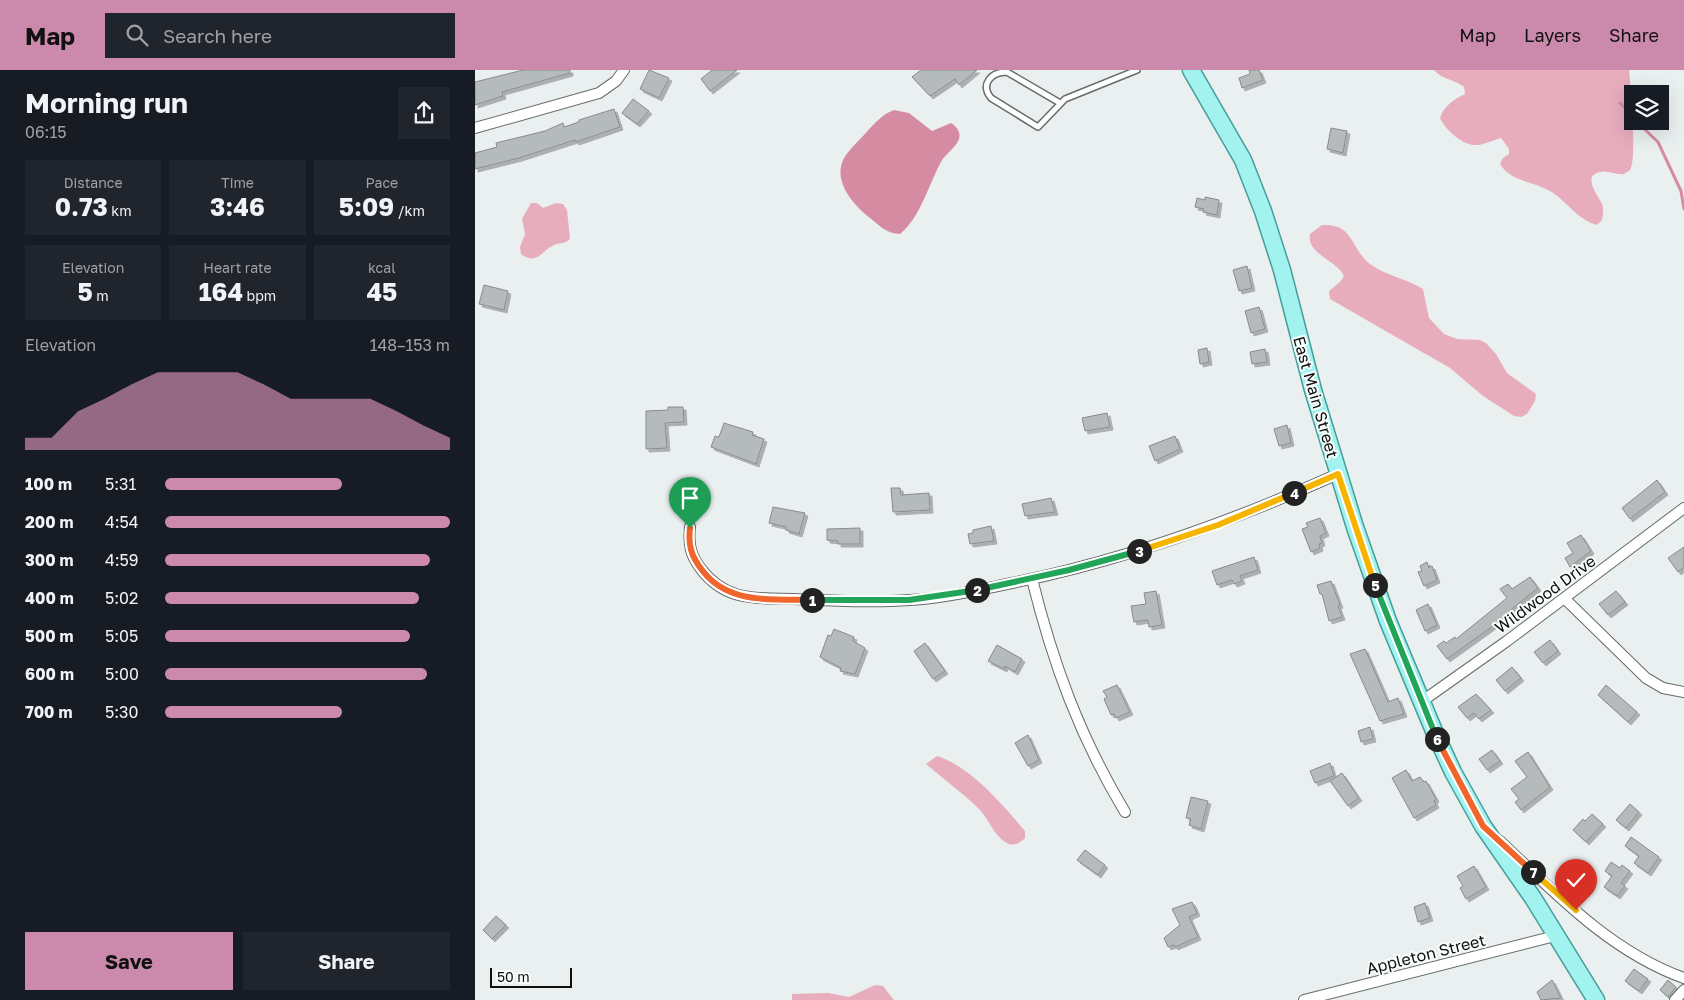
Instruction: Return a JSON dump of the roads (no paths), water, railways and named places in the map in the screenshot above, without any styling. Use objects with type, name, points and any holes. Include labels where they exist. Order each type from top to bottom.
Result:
[{"type":"main road","name":"East Main Street","points":[[1191,70],[1243,160],[1263,210],[1338,474],[1377,590],[1421,702],[1453,772],[1483,826],[1533,898],[1596,1000]]},
{"type":"street","points":[[475,128],[599,93],[617,82],[624,70]]},
{"type":"street","points":[[690,528],[688,541],[691,554],[704,573],[725,591],[748,597],[909,600],[956,594],[1032,579],[1098,563],[1187,535],[1248,513],[1338,474]]},
{"type":"street","name":"Wildwood Drive","points":[[1421,702],[1684,508]]},
{"type":"street","points":[[1032,579],[1044,627],[1072,709],[1089,748],[1125,812]]},
{"type":"street","points":[[1564,598],[1646,678],[1663,688],[1684,692]]},
{"type":"street","points":[[1483,826],[1608,937],[1655,966],[1684,978]]},
{"type":"street","name":"Appleton Street","points":[[1304,1000],[1555,936]]},
{"type":"street","points":[[1675,1000],[1684,990]]},
{"type":"lane","points":[[1060,103],[1007,72],[998,72],[990,77],[987,84],[987,93],[991,98],[1038,127],[1065,99],[1137,70]]},
{"type":"waterway","points":[[1620,103],[1624,107]]},
{"type":"waterway","points":[[1645,130],[1658,142],[1681,191],[1684,209]]}]
